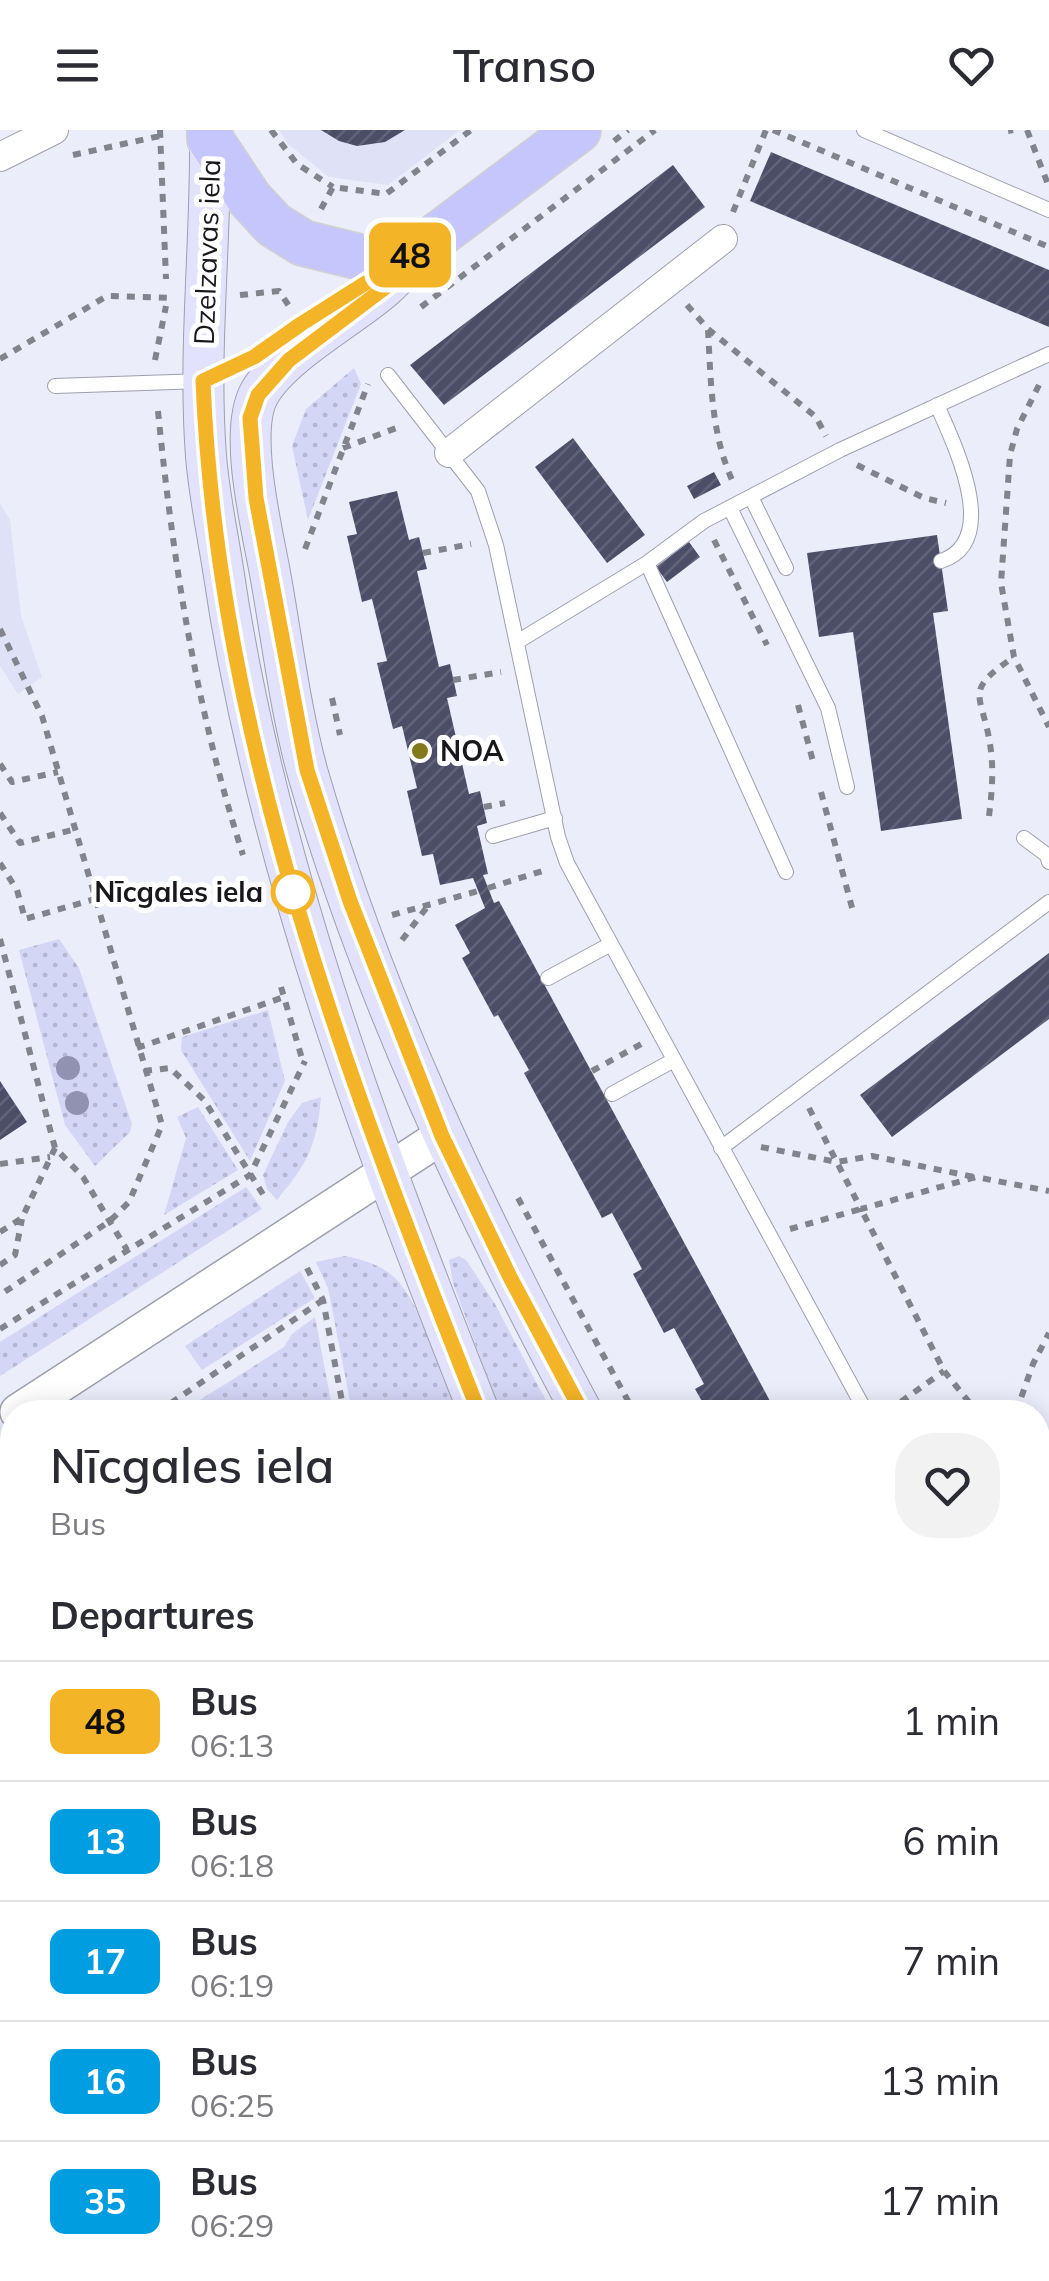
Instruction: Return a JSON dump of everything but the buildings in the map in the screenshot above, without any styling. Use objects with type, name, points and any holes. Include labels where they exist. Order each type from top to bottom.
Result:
[{"type":"main road","points":[[210,135],[248,198],[274,224],[302,243],[372,260],[421,248]]},
{"type":"main road","name":"Dzelzavas iela","points":[[210,135],[203,381],[206,458],[236,657],[272,813],[343,1048],[474,1400]]},
{"type":"main road","points":[[576,1400],[442,1136],[350,901],[307,770],[256,498],[250,418],[258,395],[270,378],[387,286],[421,248],[595,136]]},
{"type":"street","points":[[0,156],[54,130]]},
{"type":"street","points":[[449,453],[723,238]]},
{"type":"street","points":[[36,1400],[442,1136]]},
{"type":"lane","points":[[864,130],[887,134],[1049,210]]},
{"type":"lane","points":[[361,286],[421,248]]},
{"type":"lane","points":[[55,386],[203,381],[254,357],[331,305]]},
{"type":"lane","points":[[517,642],[648,563],[704,522],[840,450],[1049,354]]},
{"type":"lane","points":[[380,374],[478,490],[494,540],[567,864],[674,1060],[726,1145],[769,1234],[859,1400]]},
{"type":"lane","points":[[937,405],[972,496],[969,528],[962,548],[941,562]]},
{"type":"lane","points":[[741,502],[786,568]]},
{"type":"lane","points":[[741,502],[828,708],[847,786]]},
{"type":"lane","points":[[648,563],[786,872]]},
{"type":"lane","points":[[493,836],[554,818]]},
{"type":"lane","points":[[1024,838],[1047,855],[1049,862]]},
{"type":"lane","points":[[726,1145],[1049,902]]},
{"type":"lane","points":[[548,978],[611,944]]},
{"type":"lane","points":[[612,1094],[674,1060]]},
{"type":"path","points":[[271,130],[297,164],[333,187],[386,194],[471,130]]},
{"type":"path","points":[[455,130],[461,138]]},
{"type":"path","points":[[595,136],[628,130]]},
{"type":"path","points":[[416,311],[655,130]]},
{"type":"path","points":[[723,238],[770,130],[1049,248]]},
{"type":"path","points":[[1027,130],[1049,188]]},
{"type":"path","points":[[64,156],[160,133],[167,298],[154,360]]},
{"type":"path","points":[[316,219],[333,187]]},
{"type":"path","points":[[667,282],[720,339]]},
{"type":"path","points":[[226,296],[279,291],[301,324]]},
{"type":"path","points":[[0,358],[107,296],[177,298]]},
{"type":"path","points":[[708,329],[710,393],[726,467],[741,502]]},
{"type":"path","points":[[299,538],[302,556],[342,448],[380,374]]},
{"type":"path","points":[[1042,380],[1017,429],[1010,455],[1001,582],[1014,657],[1049,727]]},
{"type":"path","points":[[342,448],[400,426]]},
{"type":"path","points":[[704,522],[770,650]]},
{"type":"path","points":[[423,553],[494,540]]},
{"type":"path","points":[[0,629],[42,716],[162,1125],[129,1202],[110,1221],[0,1295]]},
{"type":"path","points":[[990,816],[990,741],[978,699],[982,684],[992,672],[1014,657]]},
{"type":"path","points":[[453,680],[522,668]]},
{"type":"path","points":[[328,681],[344,753]]},
{"type":"path","points":[[796,700],[816,772]]},
{"type":"path","points":[[0,764],[12,782],[58,772]]},
{"type":"path","points":[[820,789],[854,914]]},
{"type":"path","points":[[484,807],[504,802]]},
{"type":"path","points":[[0,814],[20,842],[76,829]]},
{"type":"path","points":[[0,864],[17,890],[25,918],[95,898]]},
{"type":"path","points":[[488,888],[567,864]]},
{"type":"path","points":[[392,916],[478,891]]},
{"type":"path","points":[[387,898],[408,955]]},
{"type":"path","points":[[402,940],[427,906]]},
{"type":"path","points":[[0,940],[54,1148],[82,1177],[127,1250]]},
{"type":"path","points":[[137,1048],[284,997]]},
{"type":"path","points":[[592,1071],[660,1034]]},
{"type":"path","points":[[0,1328],[250,1175],[302,1062],[316,1057]]},
{"type":"path","points":[[144,1072],[170,1068],[204,1100],[264,1196]]},
{"type":"path","points":[[800,1088],[944,1371],[967,1400]]},
{"type":"path","points":[[726,1145],[837,1162],[872,1156],[1049,1191]]},
{"type":"path","points":[[0,1264],[15,1255],[22,1218],[54,1148]]},
{"type":"path","points":[[0,1163],[50,1157]]},
{"type":"path","points":[[769,1234],[976,1177]]},
{"type":"path","points":[[514,1190],[628,1400]]},
{"type":"path","points":[[0,1232],[22,1218]]},
{"type":"path","points":[[307,1268],[323,1300],[342,1400]]},
{"type":"path","points":[[174,1400],[323,1300]]},
{"type":"path","points":[[1020,1400],[1032,1364],[1049,1333]]},
{"type":"path","points":[[903,1400],[944,1371]]},
{"type":"shaded area","points":[[279,130],[460,130],[388,185],[329,177],[288,144]]},
{"type":"shaded area","points":[[354,368],[361,384],[308,520],[292,446],[306,409]]},
{"type":"shaded area","points":[[0,503],[10,520],[21,616],[42,677],[18,694],[0,666]]},
{"type":"shaded area","points":[[59,939],[79,968],[132,1124],[130,1132],[95,1166],[65,1125],[19,950]]},
{"type":"shaded area","points":[[268,1010],[285,1081],[250,1161],[181,1050],[182,1037]]},
{"type":"shaded area","points":[[321,1097],[309,1153],[277,1200],[267,1189],[263,1175],[288,1122],[302,1103]]},
{"type":"shaded area","points":[[198,1107],[238,1170],[164,1215],[186,1138],[177,1117]]},
{"type":"shaded area","points":[[246,1187],[262,1209],[0,1376],[0,1342]]},
{"type":"shaded area","points":[[344,1256],[364,1261],[394,1277],[422,1321],[453,1400],[350,1400],[328,1288],[316,1262]]},
{"type":"shaded area","points":[[459,1256],[466,1260],[495,1304],[546,1400],[496,1400],[453,1283],[449,1260]]},
{"type":"shaded area","points":[[300,1271],[315,1298],[202,1370],[185,1346]]},
{"type":"shaded area","points":[[315,1317],[331,1400],[200,1400],[284,1347],[292,1334]]},
{"type":"bus line","name":"48","points":[[474,1400],[343,1048],[292,888],[236,657],[206,458],[203,381],[254,357],[421,248],[387,286],[289,360],[258,395],[250,418],[256,498],[307,770],[350,901],[442,1136],[576,1400]]},
{"type":"place","name":"NOA","points":[[420,751]]},
{"type":"place","name":"Nīcgales iela","points":[[293,892]]}]
